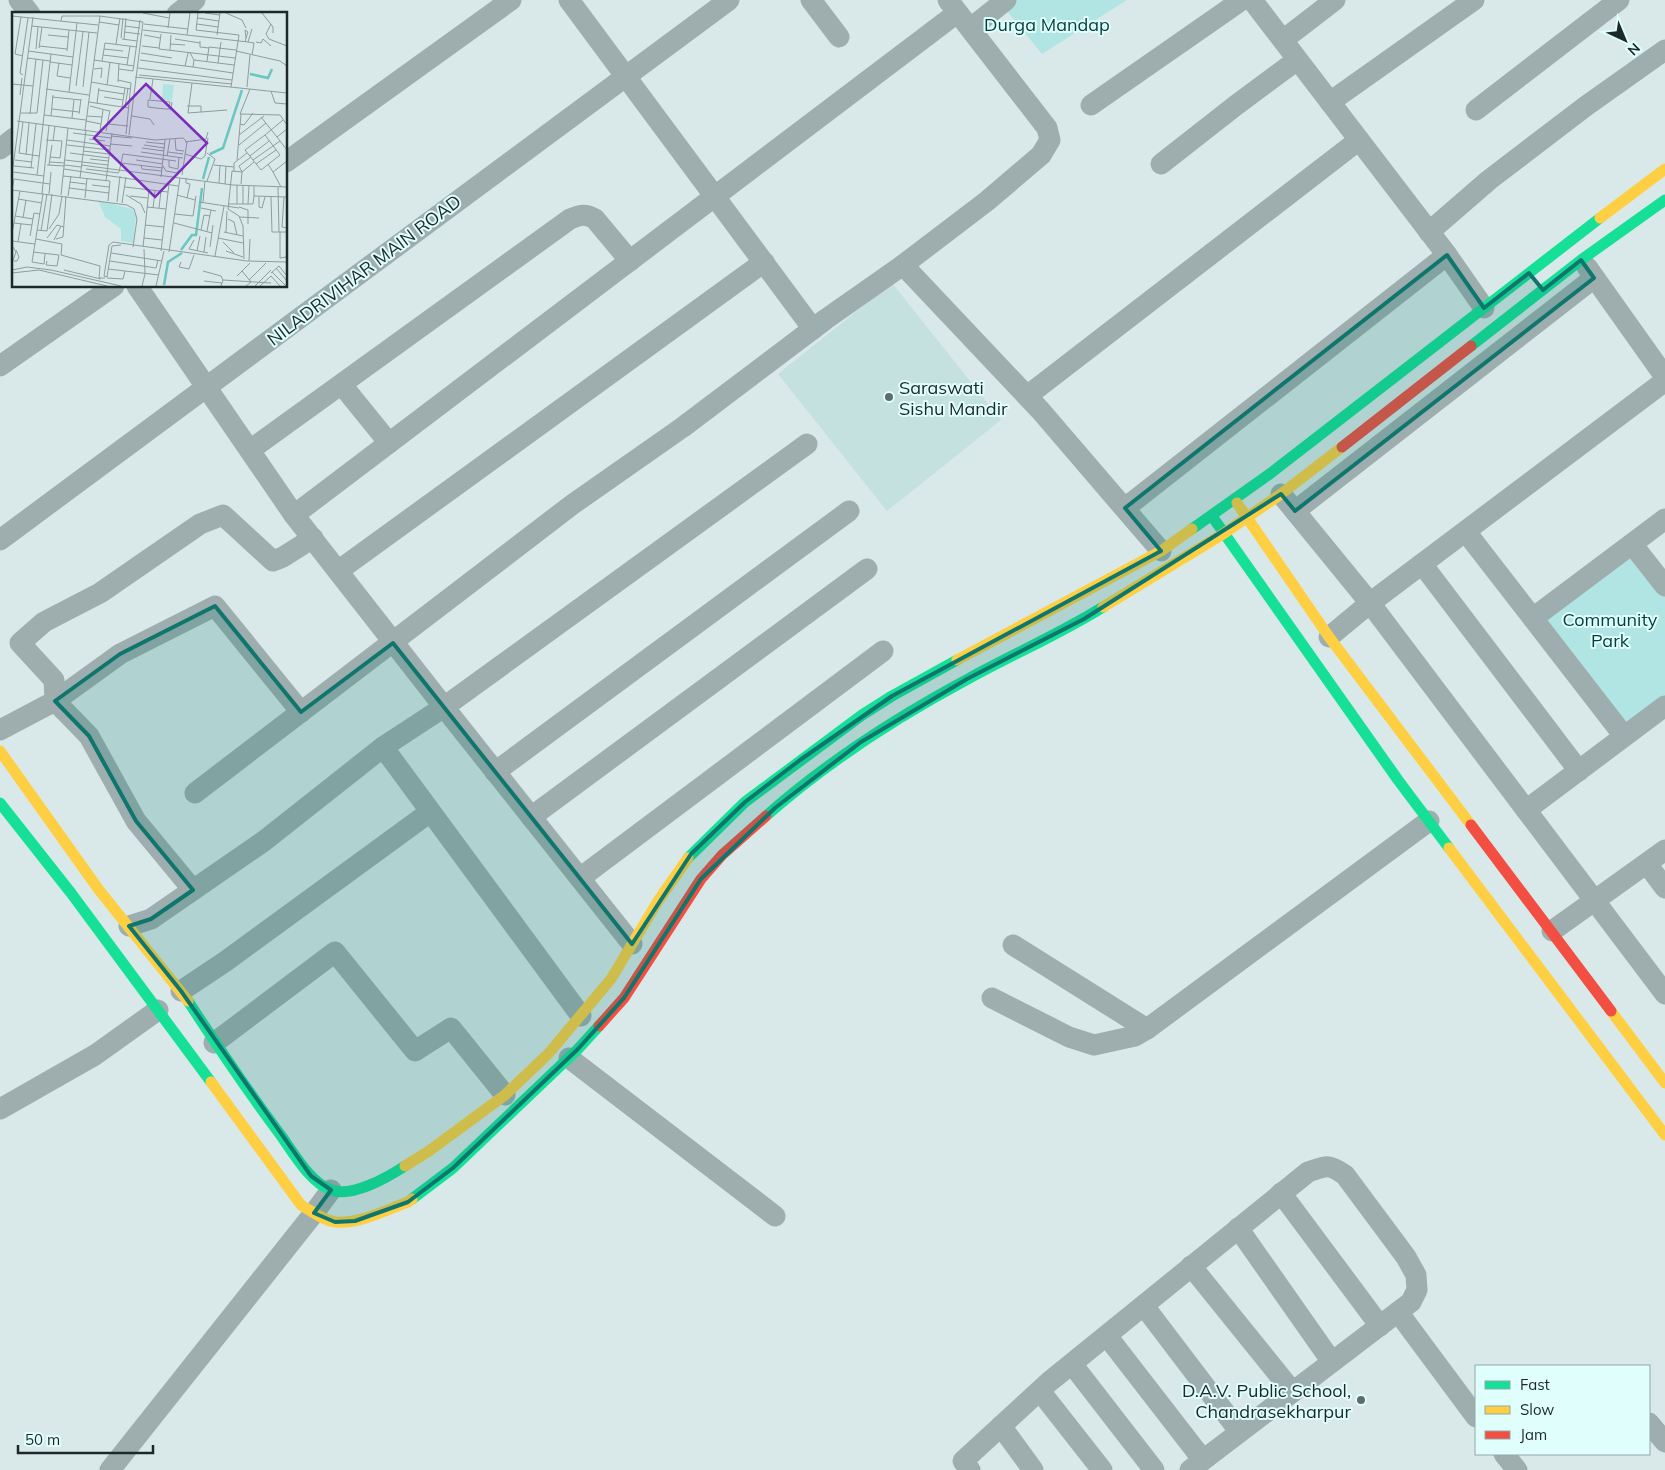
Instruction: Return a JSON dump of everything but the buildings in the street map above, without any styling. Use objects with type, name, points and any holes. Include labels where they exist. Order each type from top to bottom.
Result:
[{"type":"street","points":[[19,0],[28,12]]},
{"type":"street","points":[[167,0],[176,12]]},
{"type":"street","points":[[180,12],[195,0]]},
{"type":"street","points":[[569,0],[813,329]]},
{"type":"street","name":"NILADRIVIHAR MAIN ROAD","points":[[0,540],[729,0]]},
{"type":"street","points":[[811,0],[839,37]]},
{"type":"street","points":[[971,28],[1006,0]]},
{"type":"street","points":[[1091,106],[1242,0]]},
{"type":"street","points":[[1252,0],[1430,232],[1484,308]]},
{"type":"street","points":[[1282,40],[1336,0]]},
{"type":"street","points":[[1330,102],[1474,0]]},
{"type":"street","points":[[1476,110],[1619,0]]},
{"type":"street","points":[[288,161],[498,4]]},
{"type":"street","points":[[195,793],[573,504],[683,427],[987,201],[1041,155],[1050,140],[1047,128],[952,6],[715,196],[294,514]]},
{"type":"street","points":[[1430,232],[1490,180],[1586,106],[1665,50]]},
{"type":"street","points":[[1161,164],[1297,60]]},
{"type":"street","points":[[0,149],[12,140]]},
{"type":"street","points":[[1027,396],[1359,140]]},
{"type":"street","points":[[0,751],[99,890],[181,991],[214,1043],[311,1176],[331,1190],[353,1191],[388,1177],[429,1151],[505,1095],[548,1053],[611,979],[658,901],[691,854],[744,802],[862,715],[892,696],[1021,625],[1161,552],[1271,474],[1665,169]]},
{"type":"street","points":[[0,804],[71,893],[301,1205],[335,1222],[356,1221],[408,1202],[453,1168],[569,1058],[624,998],[701,879],[722,855],[775,808],[861,742],[967,679],[1084,619],[1223,534],[1281,494],[1582,260],[1665,200]]},
{"type":"street","points":[[250,450],[570,219],[581,215],[588,215],[595,219],[630,261]]},
{"type":"street","points":[[1125,508],[1447,255]]},
{"type":"street","points":[[1582,260],[1665,377]]},
{"type":"street","points":[[338,571],[764,262]]},
{"type":"street","points":[[903,265],[1027,396],[1161,552]]},
{"type":"street","points":[[1529,273],[1543,290]]},
{"type":"street","points":[[1295,511],[1594,278]]},
{"type":"street","points":[[0,366],[111,288]]},
{"type":"street","points":[[138,288],[294,514],[444,708],[632,944]]},
{"type":"street","points":[[1329,637],[1370,603],[1665,381]]},
{"type":"street","points":[[342,385],[389,443]]},
{"type":"street","points":[[129,926],[151,919],[264,841],[383,747],[444,708],[807,444]]},
{"type":"street","points":[[1281,494],[1370,603],[1665,994]]},
{"type":"street","points":[[1235,500],[1329,637],[1552,931],[1665,1084]]},
{"type":"street","points":[[495,772],[850,511]]},
{"type":"street","points":[[193,890],[136,821],[89,736],[55,701],[54,680],[20,643],[44,622],[100,593],[200,524],[223,515],[273,561],[283,557],[313,538]]},
{"type":"street","points":[[1211,516],[1398,780],[1665,1135]]},
{"type":"street","points":[[1533,618],[1665,519]]},
{"type":"street","points":[[1466,532],[1624,736]]},
{"type":"street","points":[[1632,544],[1665,586]]},
{"type":"street","points":[[1422,564],[1579,770]]},
{"type":"street","points":[[531,817],[867,569]]},
{"type":"street","points":[[0,730],[55,701],[120,654],[216,606],[301,712]]},
{"type":"street","points":[[580,878],[883,651]]},
{"type":"street","points":[[1526,810],[1665,706]]},
{"type":"street","points":[[383,747],[581,1016]]},
{"type":"street","points":[[181,991],[226,961],[430,812]]},
{"type":"street","points":[[992,998],[1069,1037],[1094,1045],[1135,1036],[1429,820]]},
{"type":"street","points":[[1552,931],[1665,850]]},
{"type":"street","points":[[1646,864],[1665,888]]},
{"type":"street","points":[[1013,945],[1147,1029]]},
{"type":"street","points":[[214,1043],[336,952],[414,1050],[451,1028],[505,1095]]},
{"type":"street","points":[[0,1109],[95,1054],[158,1010]]},
{"type":"street","points":[[569,1058],[775,1216]]},
{"type":"street","points":[[970,1470],[962,1461],[1000,1426],[1072,1364],[1308,1172],[1324,1166],[1333,1166],[1344,1175],[1406,1258],[1416,1275],[1417,1290],[1411,1302],[1196,1465],[1107,1336]]},
{"type":"street","points":[[110,1470],[331,1190]]},
{"type":"street","points":[[1281,1193],[1380,1326]]},
{"type":"street","points":[[1238,1228],[1332,1362]]},
{"type":"street","points":[[1191,1266],[1292,1392]]},
{"type":"street","points":[[1144,1306],[1240,1431]]},
{"type":"street","points":[[1398,1312],[1475,1416]]},
{"type":"street","points":[[1072,1364],[1154,1470]]},
{"type":"street","points":[[1040,1391],[1102,1470]]},
{"type":"street","points":[[1650,1424],[1665,1442]]},
{"type":"street","points":[[1000,1426],[1033,1470]]},
{"type":"street","points":[[1505,1455],[1516,1470]]},
{"type":"highlighted area","points":[[1447,255],[1484,308],[1529,273],[1543,290],[1581,260],[1594,278],[1295,511],[1281,494],[1084,619],[967,679],[861,742],[775,808],[701,879],[624,998],[578,1049],[453,1168],[408,1202],[355,1221],[335,1222],[314,1213],[331,1190],[311,1176],[181,991],[129,926],[151,919],[193,890],[136,821],[89,736],[55,701],[120,654],[215,606],[301,712],[393,643],[632,944],[691,854],[745,802],[800,760],[892,696],[1161,551],[1125,508]]},
{"type":"shaded area","name":"Saraswati Sishu Mandir","points":[[892,283],[1001,420],[887,511],[778,374]]},
{"type":"green space","name":"Durga Mandap","points":[[1010,0],[1127,0],[1042,54],[1002,5]]},
{"type":"green space","name":"Community Park","points":[[1632,544],[1665,586],[1665,706],[1624,736],[1533,618]]},
{"type":"traffic: fast","points":[[1471,346],[1581,260],[1665,200]]},
{"type":"traffic: fast","points":[[1192,529],[1271,473],[1600,218]]},
{"type":"traffic: fast","points":[[1214,519],[1398,780],[1449,848]]},
{"type":"traffic: fast","points":[[766,816],[813,777],[889,725],[941,694],[1103,607]]},
{"type":"traffic: fast","points":[[688,858],[745,802],[862,715],[957,660]]},
{"type":"traffic: fast","points":[[0,803],[71,893],[211,1082]]},
{"type":"traffic: fast","points":[[188,1001],[222,1053],[297,1159],[316,1181],[331,1190],[349,1191],[370,1185],[405,1166]]},
{"type":"traffic: fast","points":[[412,1199],[453,1168],[578,1049],[599,1026]]},
{"type":"traffic: slow","points":[[1600,218],[1665,169]]},
{"type":"traffic: slow","points":[[1103,607],[1223,534],[1281,494],[1342,447]]},
{"type":"traffic: slow","points":[[1237,503],[1329,637],[1471,825]]},
{"type":"traffic: slow","points":[[957,660],[1161,551],[1192,529]]},
{"type":"traffic: slow","points":[[0,751],[99,890],[188,1001]]},
{"type":"traffic: slow","points":[[1449,848],[1665,1135]]},
{"type":"traffic: slow","points":[[405,1166],[429,1151],[505,1095],[549,1053],[611,979],[658,901],[688,858]]},
{"type":"traffic: slow","points":[[1611,1011],[1665,1083]]},
{"type":"traffic: slow","points":[[211,1082],[301,1205],[318,1215],[336,1222],[354,1221],[364,1219],[412,1199]]},
{"type":"traffic: jam","points":[[1342,447],[1471,346]]},
{"type":"traffic: jam","points":[[599,1026],[624,998],[701,879],[722,855],[766,816]]},
{"type":"traffic: jam","points":[[1471,825],[1611,1011]]},
{"type":"place","name":"Saraswati Sishu Mandir","points":[[889,397]]},
{"type":"place","name":"D.A.V. Public School, Chandrasekharpur","points":[[1361,1400]]}]
